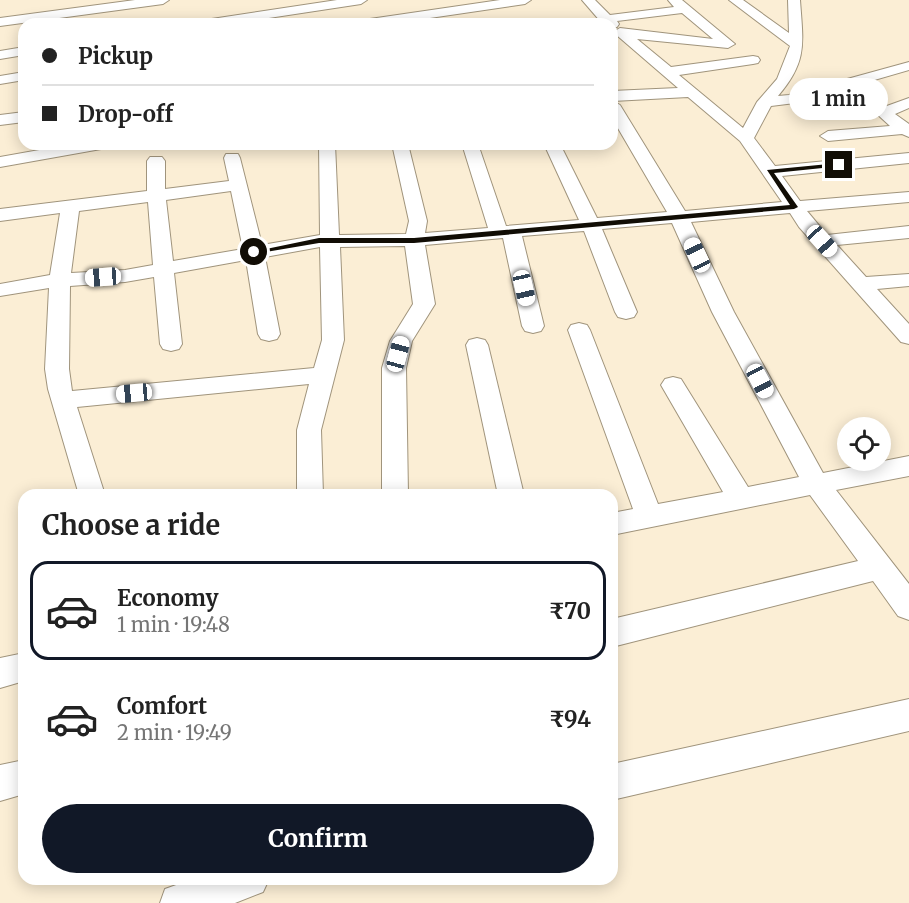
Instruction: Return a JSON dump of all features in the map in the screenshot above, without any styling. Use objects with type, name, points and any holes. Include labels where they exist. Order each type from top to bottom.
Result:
[{"type":"street","points":[[70,18],[163,0]]},
{"type":"street","points":[[243,17],[333,6],[361,0]]},
{"type":"street","points":[[411,0],[422,18],[525,0]]},
{"type":"street","points":[[588,0],[606,18]]},
{"type":"street","points":[[674,0],[728,44],[784,80]]},
{"type":"street","points":[[735,0],[796,45]]},
{"type":"street","points":[[746,138],[765,102],[784,80],[796,45],[794,0]]},
{"type":"street","points":[[618,24],[686,9]]},
{"type":"street","points":[[0,22],[18,21]]},
{"type":"street","points":[[618,26],[728,44]]},
{"type":"street","points":[[618,29],[746,138],[794,207],[822,241],[905,328]]},
{"type":"street","points":[[0,55],[18,52]]},
{"type":"street","points":[[667,72],[753,60]]},
{"type":"street","points":[[765,102],[790,100],[909,66]]},
{"type":"street","points":[[0,80],[18,77]]},
{"type":"street","points":[[618,96],[690,92]]},
{"type":"street","points":[[907,130],[888,118],[887,113],[909,103]]},
{"type":"street","points":[[618,115],[679,217],[723,312],[816,484],[909,607]]},
{"type":"street","points":[[0,120],[18,118]]},
{"type":"street","points":[[828,136],[907,130]]},
{"type":"street","points":[[0,162],[67,150]]},
{"type":"street","points":[[310,489],[309,430],[333,339],[327,150]]},
{"type":"street","points":[[395,489],[394,368],[401,341],[424,304],[414,240],[418,221],[401,150]]},
{"type":"street","points":[[472,150],[505,232],[533,326]]},
{"type":"street","points":[[555,150],[591,225],[626,312]]},
{"type":"street","points":[[232,158],[254,252],[269,334]]},
{"type":"street","points":[[770,172],[909,158]]},
{"type":"street","points":[[156,161],[156,195],[171,344]]},
{"type":"street","points":[[0,215],[238,185]]},
{"type":"street","points":[[0,290],[60,280],[124,276],[329,241],[414,240],[909,197]]},
{"type":"street","points":[[70,206],[60,280],[57,369],[63,400],[90,489]]},
{"type":"street","points":[[822,241],[909,231]]},
{"type":"street","points":[[861,284],[909,280]]},
{"type":"street","points":[[579,330],[649,516]]},
{"type":"street","points":[[477,345],[510,489]]},
{"type":"street","points":[[63,400],[324,375]]},
{"type":"street","points":[[673,385],[741,498]]},
{"type":"street","points":[[618,523],[909,466]]},
{"type":"street","points":[[618,632],[879,568]]},
{"type":"street","points":[[0,673],[18,668]]},
{"type":"street","points":[[618,781],[909,715]]},
{"type":"street","points":[[0,783],[18,778]]},
{"type":"street","points":[[179,903],[232,885]]},
{"type":"route","points":[[254,252],[319,241],[414,240],[794,207],[770,172],[839,165]]}]
